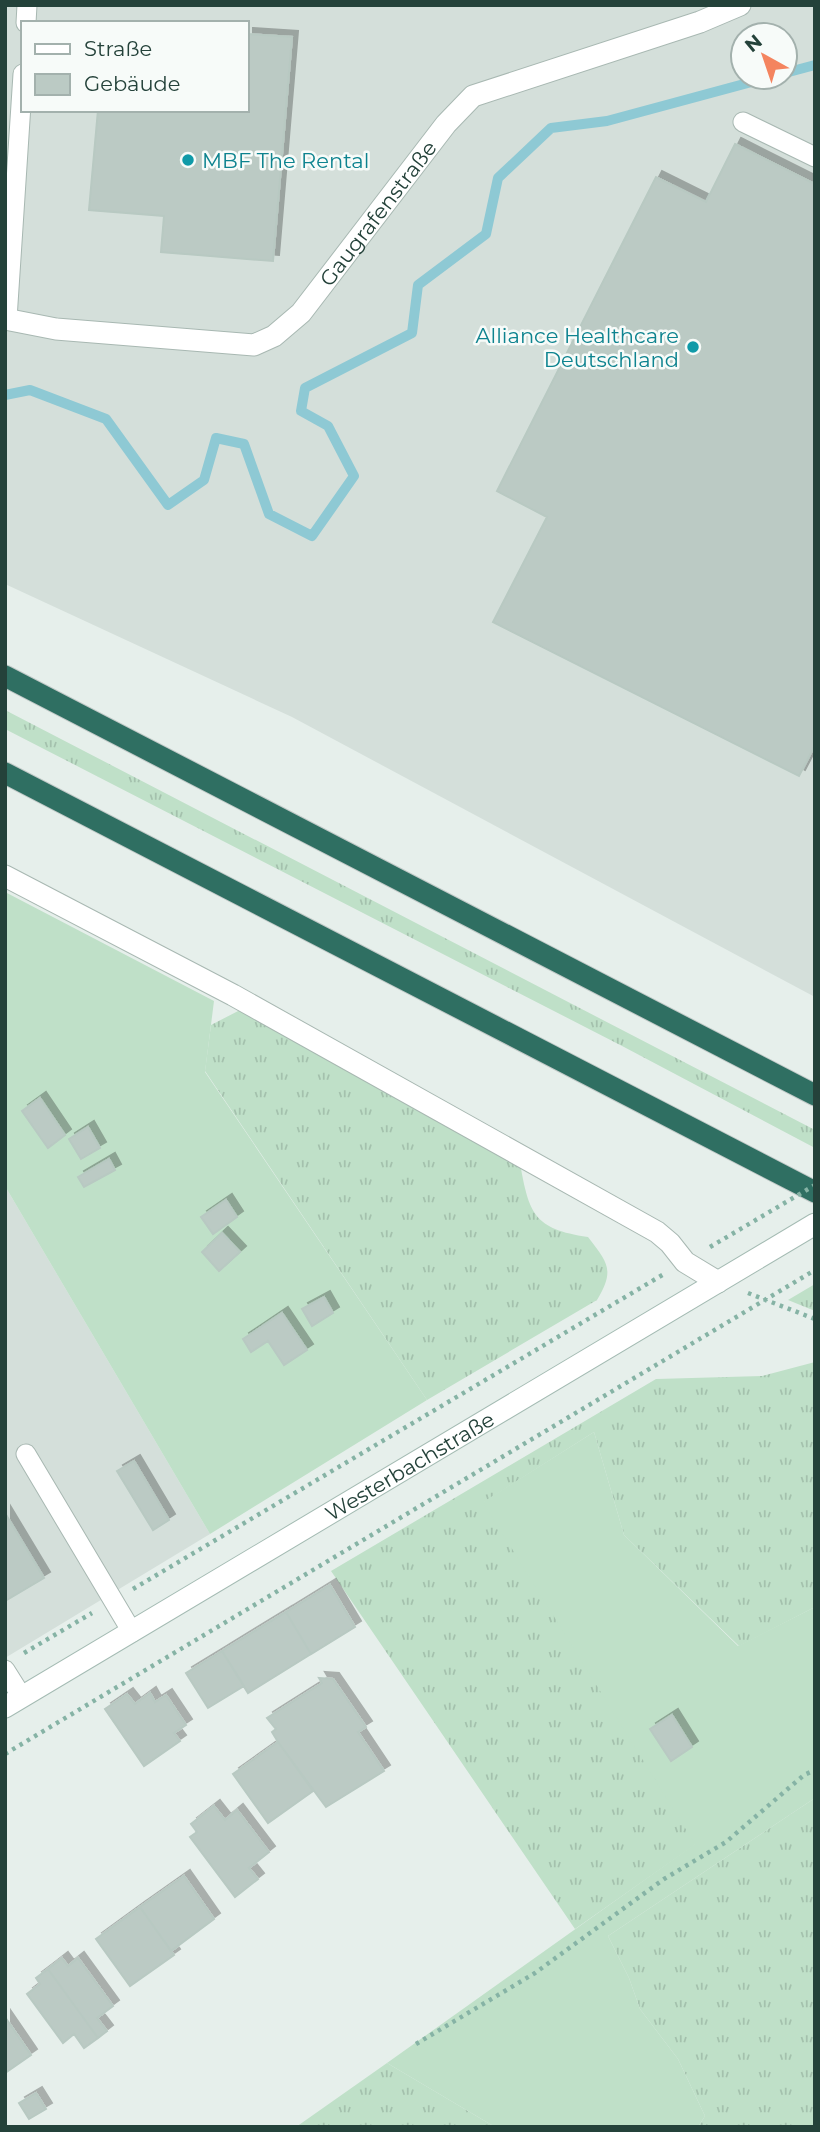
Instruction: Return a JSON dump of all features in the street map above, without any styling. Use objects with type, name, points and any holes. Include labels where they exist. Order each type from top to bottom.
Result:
[{"type":"highway","points":[[5,676],[815,1095]]},
{"type":"highway","points":[[5,773],[815,1192]]},
{"type":"street","name":"Gaugrafenstraße","points":[[6,319],[56,329],[254,345],[274,336],[301,313],[446,124],[474,96],[700,22],[740,5]]},
{"type":"street","points":[[5,876],[233,995],[657,1232],[685,1262],[718,1282]]},
{"type":"street","name":"Westerbachstraße","points":[[14,1702],[815,1224]]},
{"type":"lane","points":[[6,319],[21,103]]},
{"type":"lane","points":[[743,122],[815,158]]},
{"type":"lane","points":[[26,1454],[132,1632]]},
{"type":"lane","points":[[11,1664],[14,1702]]},
{"type":"path","points":[[11,1664],[113,1600],[815,1185]]},
{"type":"path","points":[[5,1754],[815,1270]]},
{"type":"path","points":[[718,1282],[815,1319]]},
{"type":"path","points":[[416,2044],[535,1973],[664,1879],[726,1842],[804,1775],[815,1770]]},
{"type":"shaded area","points":[[5,5],[815,5],[815,997],[292,717],[5,584]]},
{"type":"shaded area","points":[[5,1186],[210,1534],[5,1658]]},
{"type":"green space","points":[[5,710],[815,1130],[815,1148],[5,729]]},
{"type":"green space","points":[[5,892],[214,1001],[205,1072],[427,1400],[210,1534],[5,1186]]},
{"type":"green space","points":[[242,1009],[520,1163],[527,1195],[537,1216],[556,1229],[588,1237],[604,1260],[607,1267],[606,1281],[597,1300],[427,1400],[205,1071],[211,1025]]},
{"type":"green space","points":[[815,1284],[815,1311],[788,1300]]},
{"type":"green space","points":[[815,1362],[815,1607],[739,1646],[624,1535],[594,1432],[484,1502],[696,1844],[575,1929],[331,1571],[656,1379],[762,1376]]},
{"type":"green space","points":[[594,1432],[624,1535],[738,1646],[815,1607],[815,1798],[608,1936],[629,1978],[640,2009],[678,2059],[705,2116],[698,2127],[495,2127],[387,2063],[695,1844],[483,1502]]},
{"type":"green space","points":[[815,1798],[815,2127],[698,2127],[705,2116],[678,2059],[640,2009],[629,1978],[608,1936]]},
{"type":"green space","points":[[387,2063],[495,2127],[296,2127]]},
{"type":"building","name":"MBF The Rental","points":[[248,34],[292,37],[273,261],[161,252],[164,216],[89,210],[98,112],[248,112]]},
{"type":"building","name":"Alliance Healthcare Deutschland","points":[[735,144],[815,184],[815,745],[799,776],[493,622],[547,517],[497,491],[656,177],[706,202]]},
{"type":"building","points":[[40,1098],[65,1135],[48,1148],[22,1111]]},
{"type":"building","points":[[88,1127],[100,1148],[81,1159],[69,1139]]},
{"type":"building","points":[[109,1159],[115,1170],[84,1187],[78,1177]]},
{"type":"building","points":[[226,1200],[237,1217],[213,1234],[201,1217]]},
{"type":"building","points":[[222,1233],[240,1252],[219,1271],[202,1252]]},
{"type":"building","points":[[324,1297],[333,1313],[312,1326],[302,1309]]},
{"type":"building","points":[[282,1313],[307,1350],[284,1365],[268,1341],[251,1352],[243,1339]]},
{"type":"building","points":[[134,1461],[169,1520],[153,1530],[117,1471]]},
{"type":"building","points":[[5,1513],[44,1578],[5,1601]]},
{"type":"building","points":[[330,1585],[355,1627],[311,1654],[286,1612]]},
{"type":"building","points":[[286,1612],[311,1654],[248,1693],[222,1651]]},
{"type":"building","points":[[222,1651],[244,1686],[208,1708],[186,1673]]},
{"type":"building","points":[[319,1678],[333,1679],[366,1727],[358,1732],[384,1771],[326,1807],[278,1742],[272,1732],[276,1729],[267,1718],[322,1683]]},
{"type":"building","points":[[150,1693],[155,1702],[166,1695],[186,1725],[174,1733],[180,1741],[144,1766],[105,1709],[127,1694],[135,1704]]},
{"type":"building","points":[[672,1715],[692,1747],[671,1761],[650,1729]]},
{"type":"building","points":[[278,1742],[313,1791],[268,1823],[233,1774]]},
{"type":"building","points":[[214,1806],[225,1820],[237,1810],[269,1852],[249,1868],[258,1879],[235,1897],[190,1837],[197,1832],[191,1824]]},
{"type":"building","points":[[184,1876],[214,1919],[171,1951],[140,1907]]},
{"type":"building","points":[[140,1907],[174,1955],[130,1986],[96,1939]]},
{"type":"building","points":[[62,1958],[68,1966],[78,1958],[113,2006],[97,2018],[107,2031],[98,2038],[48,1969]]},
{"type":"building","points":[[48,1969],[98,2038],[84,2048],[74,2034],[63,2043],[27,1994],[40,1984],[36,1978]]},
{"type":"building","points":[[5,2017],[31,2055],[5,2073]]},
{"type":"building","points":[[36,2093],[46,2109],[29,2119],[19,2103]]},
{"type":"waterway","points":[[799,69],[815,65]]},
{"type":"waterway","points":[[5,395],[30,390],[106,419],[168,505],[204,480],[216,438],[244,444],[269,514],[312,536],[354,476],[328,426],[301,411],[305,388],[412,333],[418,285],[486,234],[498,178],[551,128],[607,121],[729,88]]},
{"type":"place","name":"MBF The Rental","points":[[188,160]]},
{"type":"place","name":"Alliance Healthcare Deutschland","points":[[693,347]]}]
